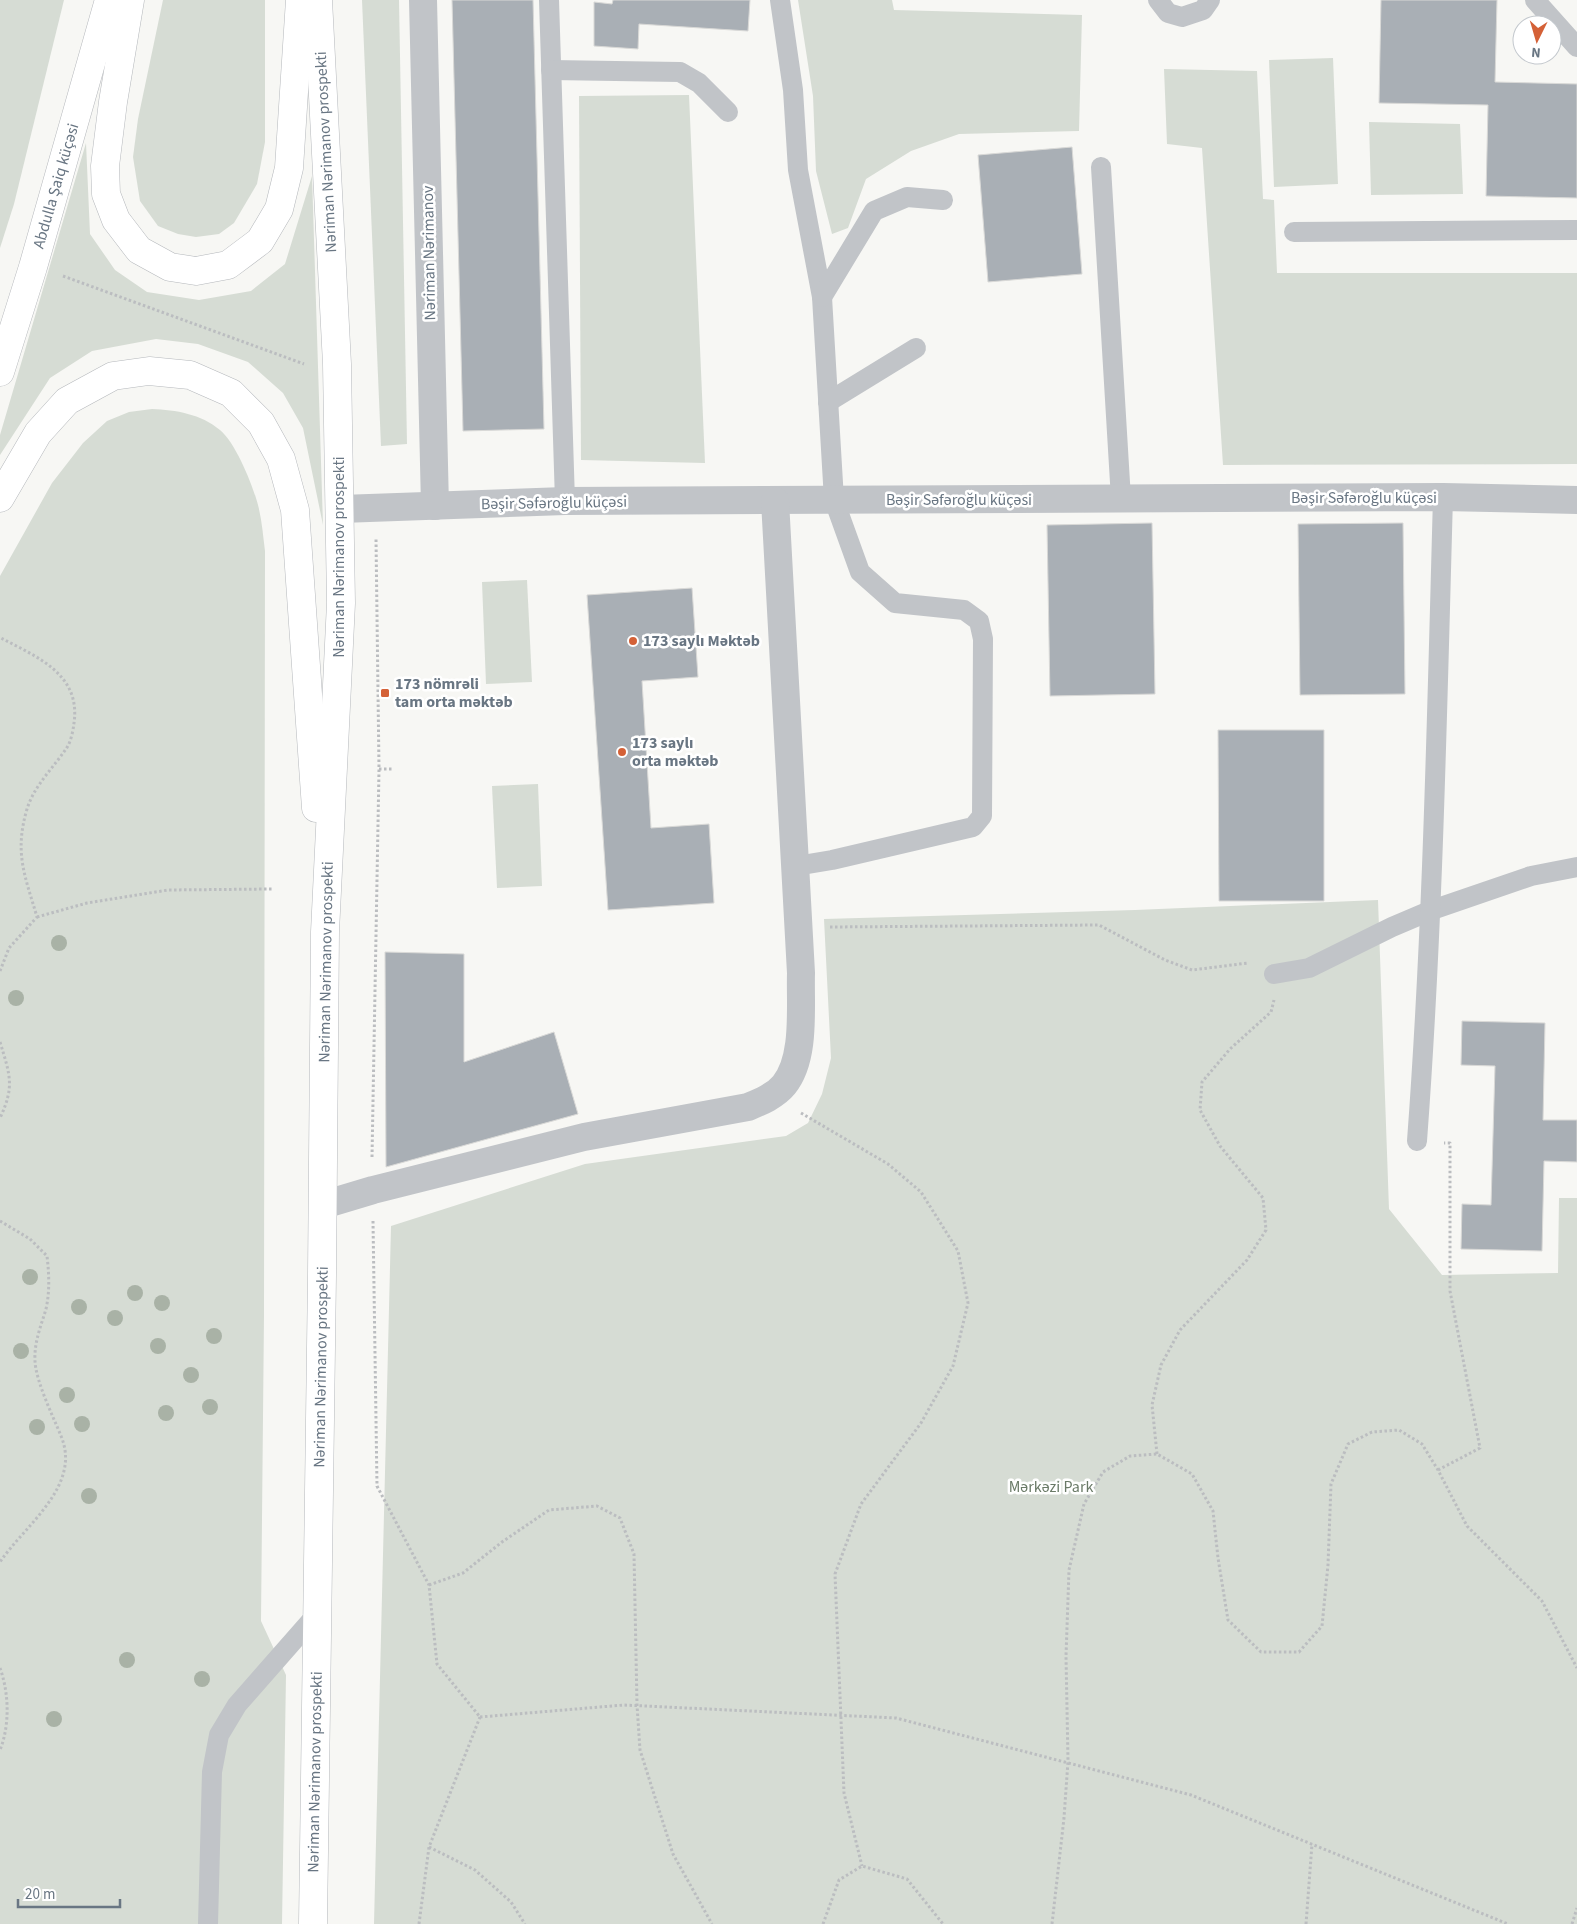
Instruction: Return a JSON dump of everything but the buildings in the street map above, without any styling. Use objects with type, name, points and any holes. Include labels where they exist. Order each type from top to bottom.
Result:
[{"type":"main road","name":"Abdulla Şaiq küçəsi","points":[[0,372],[34,267],[109,0]]},
{"type":"main road","points":[[130,0],[113,102],[105,166],[106,194],[116,220],[139,250],[170,267],[196,271],[228,265],[260,241],[279,209],[289,168],[300,0]]},
{"type":"main road","name":"Nəriman Nərimanov prospekti","points":[[313,1924],[325,932],[341,603],[341,509],[337,364],[318,0]]},
{"type":"main road","points":[[0,498],[38,434],[67,400],[113,376],[149,371],[190,375],[231,393],[261,423],[282,459],[295,510],[325,932]]},
{"type":"street","name":"Nəriman Nərimanov","points":[[423,0],[435,506]]},
{"type":"street","name":"Bəşir Səfəroğlu küçəsi","points":[[341,509],[566,501],[1443,497],[1577,500]]},
{"type":"street","points":[[323,1205],[373,1190],[584,1137],[748,1107],[768,1098],[784,1086],[796,1063],[800,1029],[801,973],[776,501]]},
{"type":"lane","points":[[549,0],[566,501]]},
{"type":"lane","points":[[780,0],[792,90],[798,170],[822,297],[834,500],[860,572],[895,603],[964,610],[979,621],[984,639],[982,816],[973,827],[832,860],[796,866]]},
{"type":"lane","points":[[1158,0],[1168,13],[1182,17],[1203,10],[1210,0]]},
{"type":"lane","points":[[1535,0],[1577,47]]},
{"type":"lane","points":[[550,70],[680,72],[698,83],[728,112]]},
{"type":"lane","points":[[1101,167],[1121,499]]},
{"type":"lane","points":[[822,297],[874,211],[907,196],[944,200]]},
{"type":"lane","points":[[1294,232],[1577,230]]},
{"type":"lane","points":[[828,402],[916,348]]},
{"type":"lane","points":[[1417,1141],[1427,1011],[1432,910],[1443,497]]},
{"type":"lane","points":[[1274,974],[1309,968],[1392,927],[1432,910],[1531,876],[1577,867]]},
{"type":"lane","points":[[208,1924],[212,1772],[219,1735],[236,1705],[316,1615]]},
{"type":"path","points":[[60,274],[304,364]]},
{"type":"path","points":[[371,1166],[379,769],[376,535]]},
{"type":"path","points":[[2,638],[43,660],[59,672],[74,700],[75,716],[68,747],[37,788],[28,807],[20,846],[22,864],[37,917]]},
{"type":"path","points":[[379,769],[394,768]]},
{"type":"path","points":[[0,971],[10,948],[37,917],[87,903],[168,890],[272,889]]},
{"type":"path","points":[[823,927],[1099,925],[1165,960],[1192,970],[1255,962],[1274,974],[1277,992],[1271,1012],[1230,1049],[1202,1082],[1200,1110],[1220,1146],[1263,1198],[1266,1230],[1247,1260],[1180,1330],[1161,1365],[1152,1405],[1157,1454]]},
{"type":"path","points":[[0,1042],[10,1081],[8,1100],[0,1118]]},
{"type":"path","points":[[798,1111],[888,1164],[921,1192],[958,1251],[968,1303],[953,1366],[922,1423],[861,1504],[836,1574],[844,1793],[862,1866]]},
{"type":"path","points":[[1417,1141],[1450,1143],[1450,1291],[1480,1448],[1438,1470]]},
{"type":"path","points":[[373,1216],[377,1486],[429,1585],[437,1664],[480,1717]]},
{"type":"path","points":[[0,1221],[30,1239],[47,1256],[49,1278],[46,1307],[37,1338],[35,1361],[41,1385],[65,1446],[67,1463],[55,1495],[0,1562]]},
{"type":"path","points":[[1052,1924],[1064,1818],[1068,1761],[1066,1656],[1069,1570],[1084,1504],[1103,1472],[1130,1456],[1157,1454],[1192,1474],[1213,1511],[1228,1620],[1261,1652],[1299,1652],[1322,1626],[1328,1565],[1331,1484],[1348,1444],[1372,1432],[1399,1430],[1422,1444],[1438,1470],[1467,1526],[1542,1601],[1577,1668]]},
{"type":"path","points":[[429,1585],[463,1573],[502,1542],[549,1510],[597,1506],[620,1518],[634,1554],[637,1705],[640,1750],[673,1854],[712,1924]]},
{"type":"path","points":[[0,1668],[6,1684],[7,1715],[0,1750]]},
{"type":"path","points":[[480,1717],[637,1705],[896,1718],[1068,1761],[1192,1795],[1508,1924]]},
{"type":"path","points":[[419,1924],[429,1847],[480,1717]]},
{"type":"path","points":[[1306,1924],[1312,1844]]},
{"type":"path","points":[[429,1847],[475,1870],[511,1902],[525,1924]]},
{"type":"path","points":[[823,1924],[839,1880],[862,1866],[908,1878],[943,1924]]},
{"type":"path","points":[[1572,1924],[1577,1908]]},
{"type":"green space","points":[[0,0],[64,0],[14,204],[0,248]]},
{"type":"green space","points":[[163,0],[265,0],[265,142],[257,184],[234,223],[219,234],[196,237],[178,234],[158,226],[140,201],[133,157],[138,119]]},
{"type":"green space","points":[[362,0],[399,0],[407,444],[381,446]]},
{"type":"green space","points":[[798,0],[892,0],[894,10],[1082,15],[1079,131],[959,134],[911,151],[866,179],[848,228],[832,234],[816,171],[813,96]]},
{"type":"green space","points":[[1333,58],[1338,184],[1274,187],[1269,60]]},
{"type":"green space","points":[[1164,69],[1257,71],[1263,199],[1274,200],[1277,273],[1577,273],[1577,464],[1223,465],[1202,148],[1167,144]]},
{"type":"green space","points":[[689,95],[705,463],[581,460],[579,96]]},
{"type":"green space","points":[[1369,122],[1460,124],[1463,194],[1371,195]]},
{"type":"green space","points":[[86,143],[90,234],[115,270],[147,292],[199,300],[251,291],[285,264],[312,176],[323,525],[303,428],[283,393],[248,362],[198,344],[156,339],[92,351],[50,378],[0,455],[0,435]]},
{"type":"green space","points":[[152,409],[170,410],[205,420],[226,436],[238,454],[256,497],[265,551],[264,1315],[261,1621],[286,1675],[282,1924],[0,1924],[0,576],[52,483],[83,443],[107,421],[129,412]]},
{"type":"green space","points":[[527,580],[532,682],[486,684],[482,582]]},
{"type":"green space","points":[[538,784],[542,886],[497,888],[492,786]]},
{"type":"green space","name":"Mərkəzi Park","points":[[1378,900],[1389,1209],[1442,1275],[1558,1273],[1559,1198],[1577,1198],[1577,1924],[374,1924],[391,1226],[585,1164],[786,1136],[808,1123],[822,1094],[831,1058],[824,919],[1135,910]]},
{"type":"place","name":"173 saylı Məktəb","points":[[633,641]]},
{"type":"place","name":"173 nömrəli tam orta məktəb","points":[[385,693]]},
{"type":"place","name":"173 saylı orta məktəb","points":[[622,752]]}]
